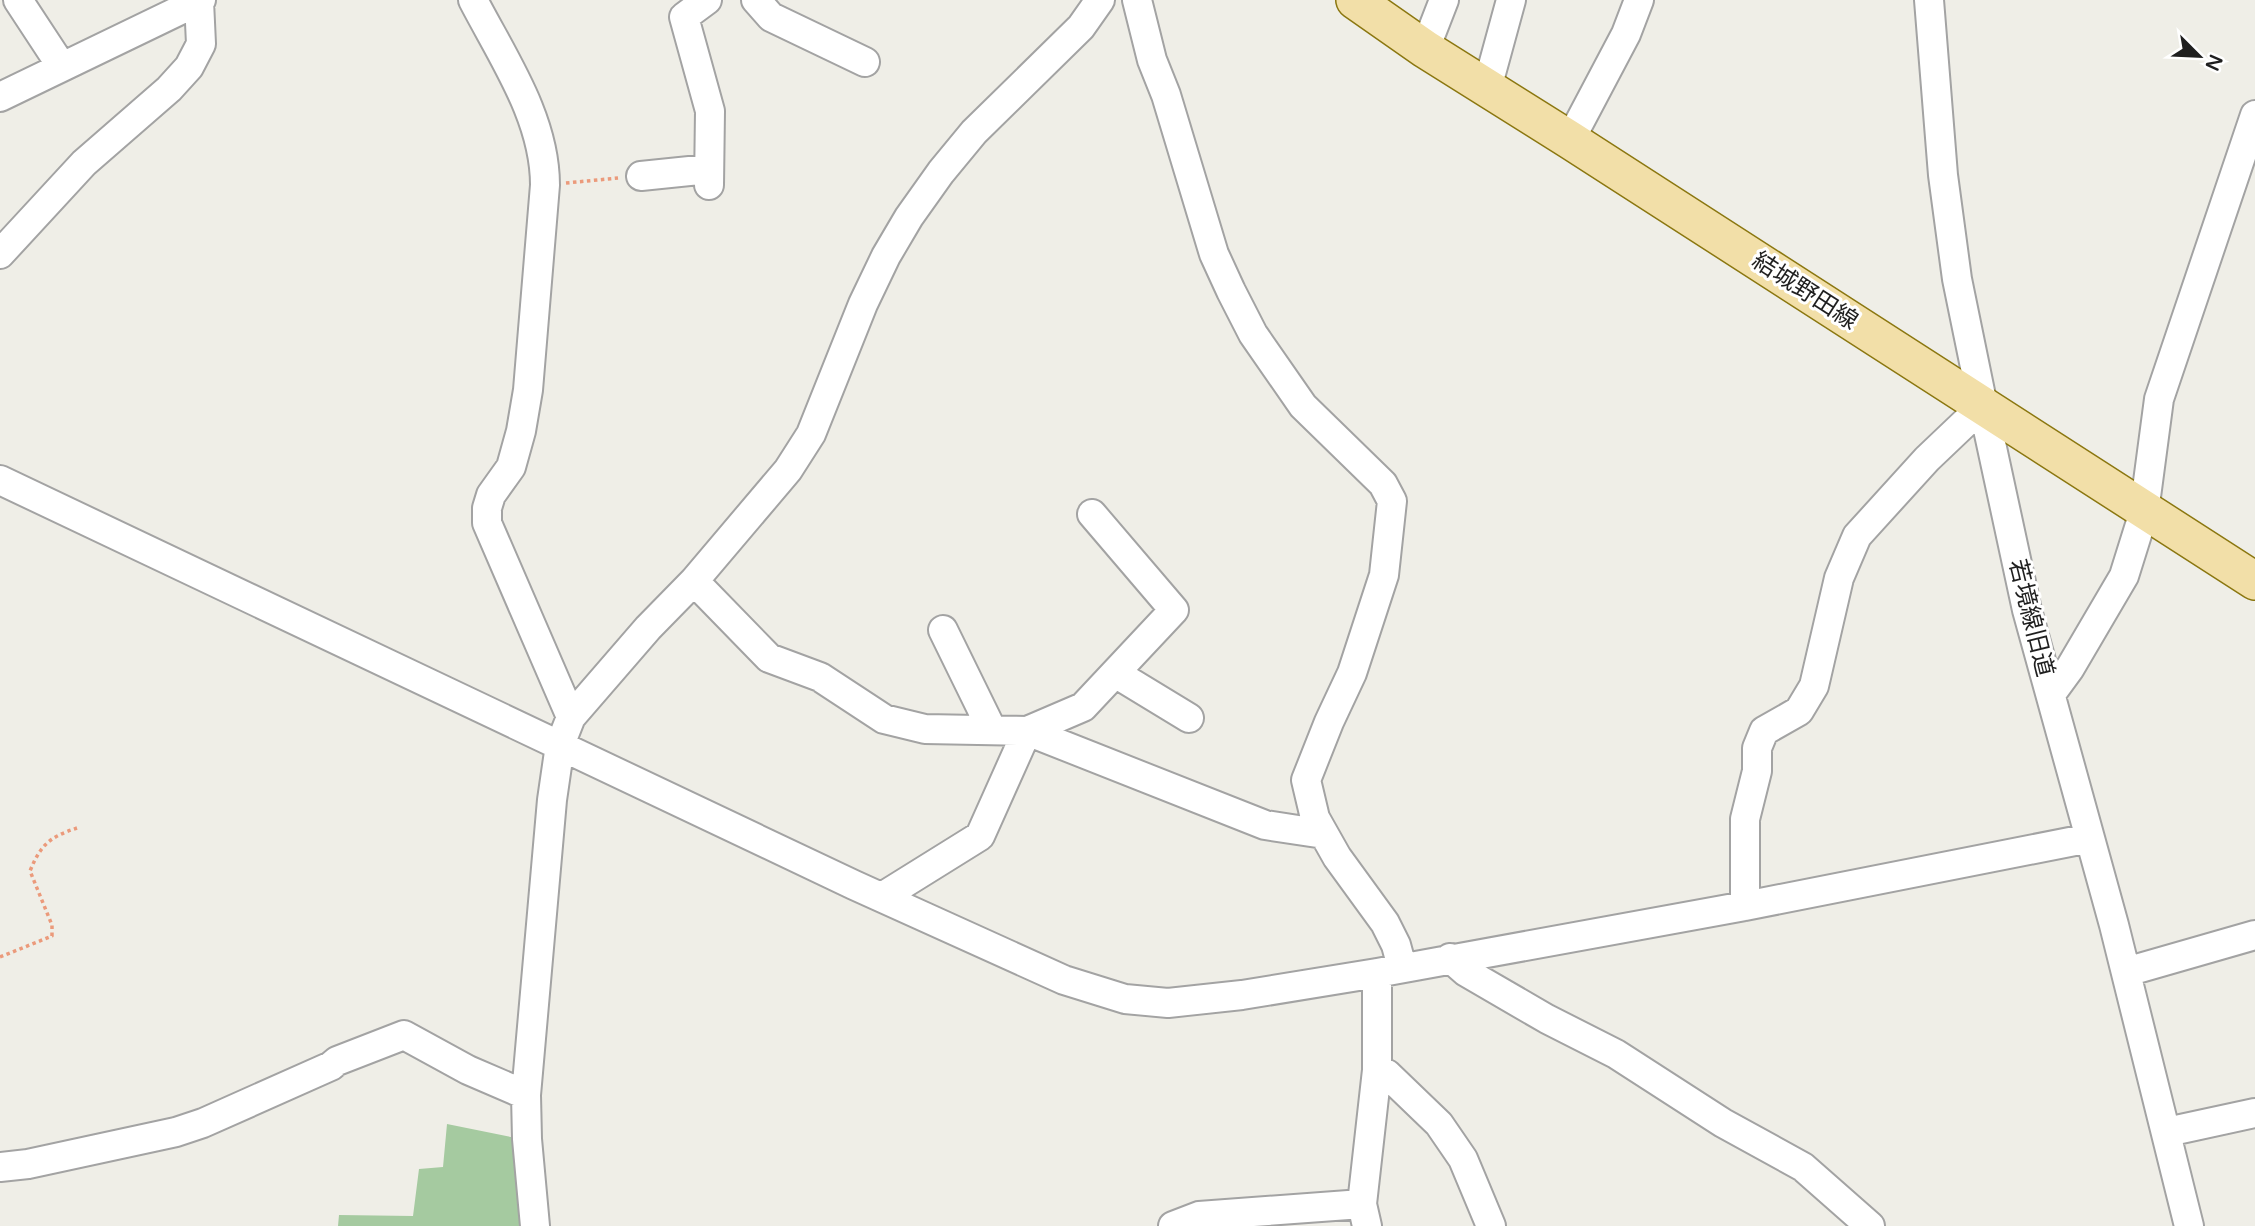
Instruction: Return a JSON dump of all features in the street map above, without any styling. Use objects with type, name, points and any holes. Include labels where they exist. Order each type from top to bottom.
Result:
[{"type":"main road","name":"結城野田線","points":[[1355,0],[1425,49],[1570,140],[1975,413],[2144,512],[2255,582]]},
{"type":"street","points":[[18,0],[62,66]]},
{"type":"street","points":[[473,0],[531,113],[545,159],[528,390],[522,431],[511,467],[491,495],[487,508],[487,523],[571,718]]},
{"type":"street","points":[[641,176],[709,177],[710,111],[680,9],[707,0]]},
{"type":"street","points":[[756,0],[771,17],[864,62]]},
{"type":"street","points":[[535,1226],[526,1095],[543,896],[560,745],[571,718],[648,628],[694,581],[788,470],[811,434],[863,304],[909,216],[974,132],[1081,27],[1100,0]]},
{"type":"street","points":[[1137,0],[1152,60],[1166,96],[1214,254],[1231,291],[1253,334],[1303,406],[1383,484],[1392,501],[1384,575],[1352,673],[1306,780],[1315,818],[1337,857],[1385,923],[1396,945],[1390,970],[1377,1070],[1364,1215],[1199,1216],[1173,1226]]},
{"type":"street","points":[[1425,49],[1444,0]]},
{"type":"street","points":[[1487,88],[1511,0]]},
{"type":"street","points":[[1570,140],[1626,34],[1639,0]]},
{"type":"street","name":"若境線旧道","points":[[1928,0],[1955,266],[1975,413],[2126,972],[2189,1226]]},
{"type":"street","points":[[0,97],[200,1],[201,44],[189,67],[169,89],[83,163],[0,254]]},
{"type":"street","points":[[2050,694],[2070,668],[2124,576],[2144,512],[2159,399],[2255,115]]},
{"type":"street","points":[[1745,906],[1745,819],[1757,771],[1757,748],[1764,732],[1799,711],[1814,686],[1839,578],[1857,536],[1927,459],[1975,413]]},
{"type":"street","points":[[0,480],[882,897],[1064,980],[1125,999],[1168,1003],[1242,995],[1745,906],[2090,838]]},
{"type":"street","points":[[882,897],[980,836],[1027,731],[1083,707],[1174,610],[1092,514]]},
{"type":"street","points":[[694,581],[769,658],[820,677],[884,719],[925,729],[1027,731],[1265,825],[1324,834]]},
{"type":"street","points":[[943,630],[992,730]]},
{"type":"street","points":[[1115,673],[1189,718]]},
{"type":"street","points":[[2126,972],[2255,935]]},
{"type":"street","points":[[1450,958],[1466,972],[1547,1019],[1616,1054],[1723,1123],[1803,1167],[1870,1226]]},
{"type":"street","points":[[0,1167],[28,1164],[176,1132],[203,1123],[337,1061],[404,1035],[468,1070],[526,1095]]},
{"type":"street","points":[[1377,1070],[1387,1074],[1439,1124],[1463,1159],[1491,1226]]},
{"type":"street","points":[[2167,1132],[2255,1113]]},
{"type":"path","points":[[545,185],[641,176]]},
{"type":"path","points":[[0,957],[52,936],[52,925],[30,871],[38,852],[55,835],[77,828]]},
{"type":"green space","points":[[447,1124],[516,1138],[521,1226],[338,1226],[339,1215],[413,1216],[419,1169],[443,1167]]}]
